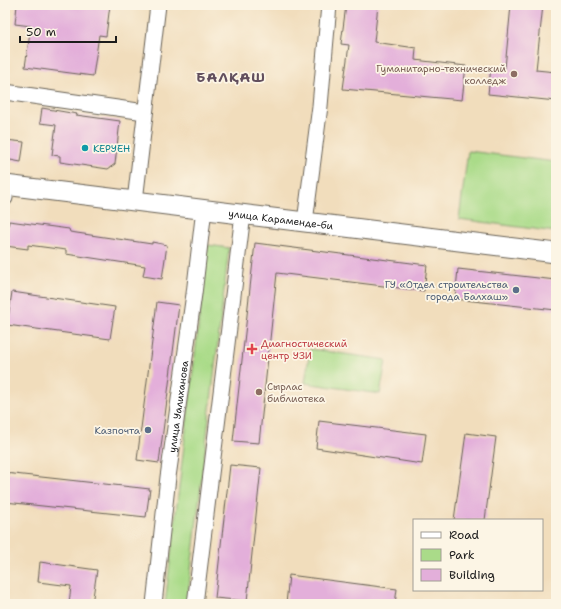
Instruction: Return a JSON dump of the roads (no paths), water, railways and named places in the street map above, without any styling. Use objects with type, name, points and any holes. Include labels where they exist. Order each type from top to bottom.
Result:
[{"type":"main road","name":"улица Караменде-би","points":[[5,189],[135,201],[556,252]]},
{"type":"street","points":[[135,201],[158,5]]},
{"type":"street","points":[[305,222],[320,106],[329,5]]},
{"type":"street","points":[[5,92],[145,112]]},
{"type":"street","name":"улица Уалиханова","points":[[154,604],[168,477],[194,294],[204,210]]},
{"type":"street","points":[[195,604],[243,214]]},
{"type":"place","name":"Гуманитарно-технический колледж","points":[[514,74]]},
{"type":"place","name":"КЕРУЕН","points":[[85,148]]},
{"type":"place","name":"ГУ «Отдел строительства города Балхаш»","points":[[516,290]]},
{"type":"place","name":"Диагностический центр УЗИ","points":[[252,349]]},
{"type":"place","name":"Сырлас библиотека","points":[[259,392]]},
{"type":"place","name":"Казпочта","points":[[148,430]]},
{"type":"district","name":"БАЛҚАШ","points":[[231,77]]}]
